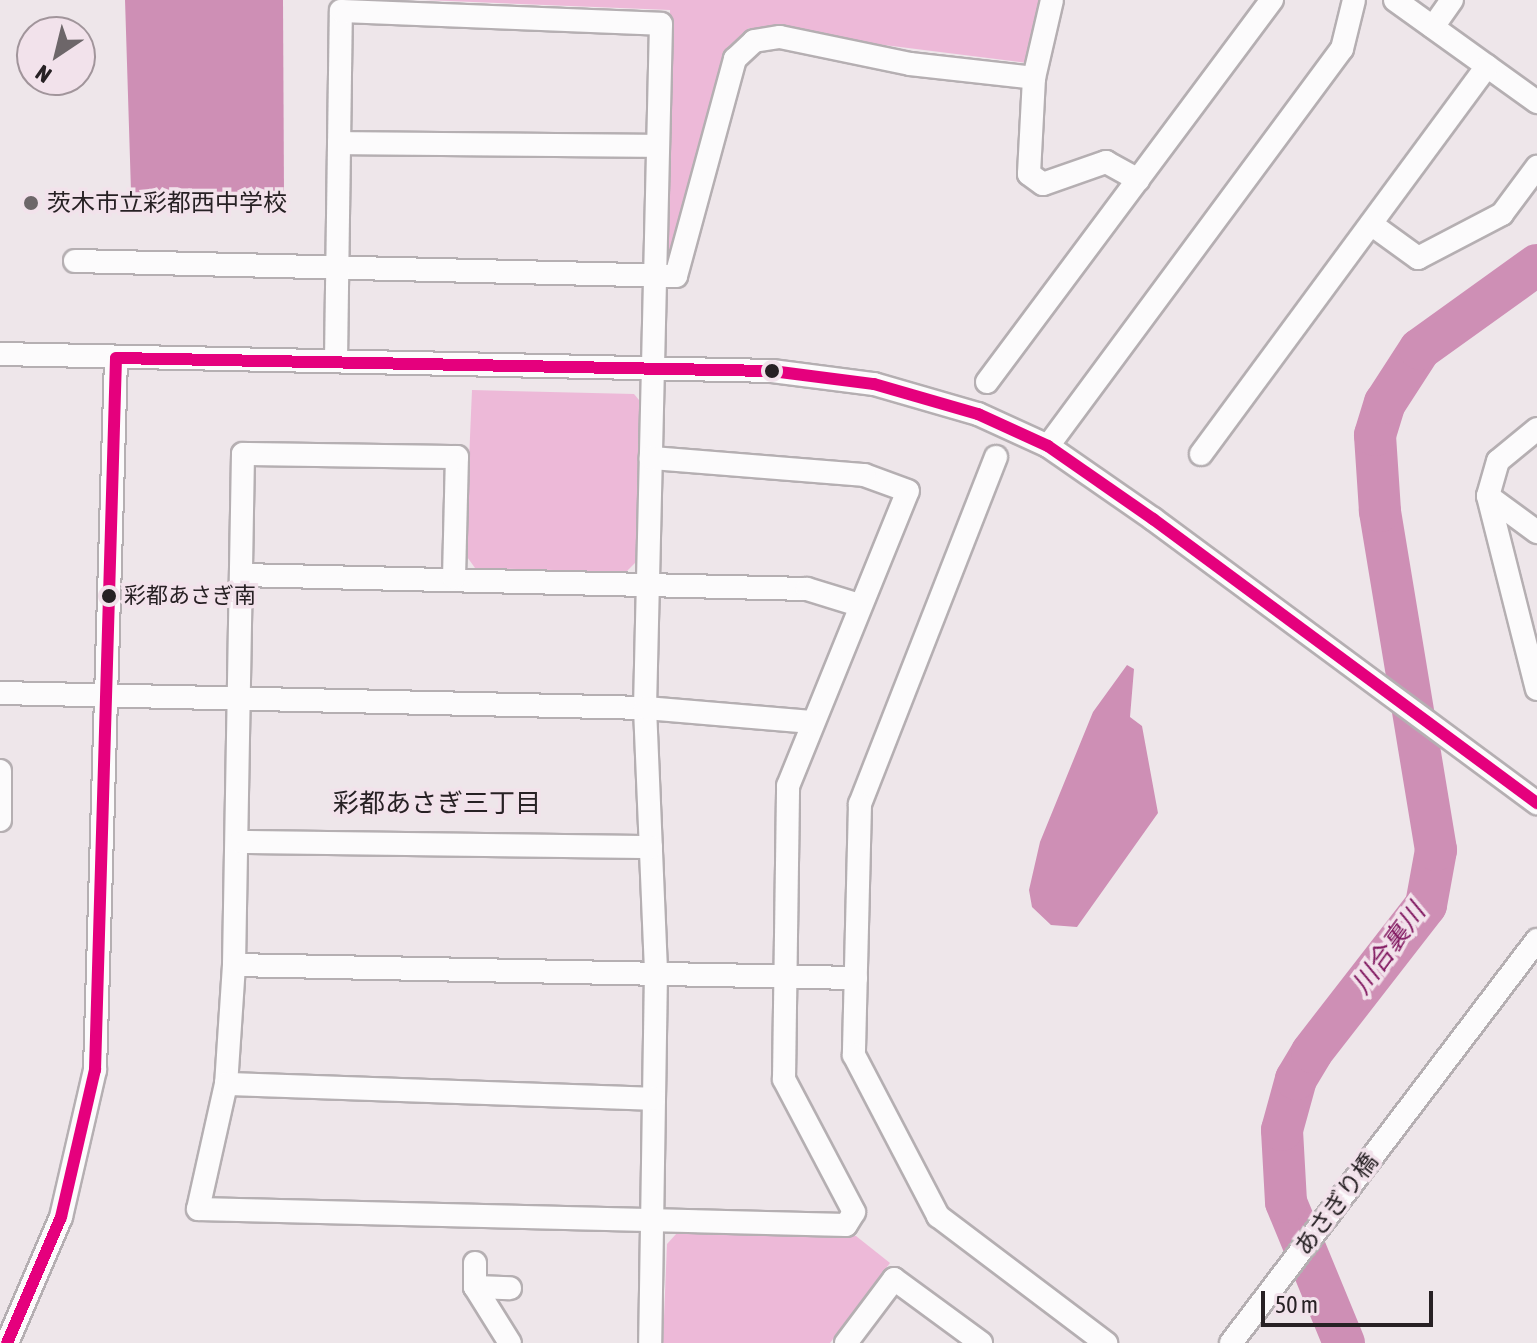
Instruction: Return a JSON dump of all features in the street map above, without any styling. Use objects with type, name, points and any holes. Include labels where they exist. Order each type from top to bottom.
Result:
[{"type":"street","points":[[1052,0],[1034,78],[1029,174],[1043,184],[1106,162],[1138,180]]},
{"type":"street","points":[[987,382],[1272,0]]},
{"type":"street","points":[[1048,446],[1342,49],[1354,0]]},
{"type":"street","points":[[1395,0],[1537,102]]},
{"type":"street","points":[[1433,27],[1452,0]]},
{"type":"street","points":[[336,360],[341,11],[661,24],[645,708],[656,972],[650,1343]]},
{"type":"street","points":[[75,261],[337,265],[676,276],[735,59],[754,41],[780,37],[910,64],[1034,78]]},
{"type":"street","points":[[1201,454],[1487,66]]},
{"type":"street","points":[[339,143],[658,146]]},
{"type":"street","points":[[1371,224],[1418,258],[1502,214],[1537,167]]},
{"type":"street","points":[[0,354],[336,360],[653,371],[772,371],[874,384],[978,414],[1048,446],[1537,803]]},
{"type":"street","points":[[7,1343],[61,1217],[95,1070],[116,358]]},
{"type":"street","points":[[1537,429],[1498,461],[1488,496],[1537,689]]},
{"type":"street","points":[[454,578],[457,457],[243,454],[240,842],[234,965],[226,1084],[198,1209],[846,1225],[854,1212],[784,1079],[788,786],[859,605],[908,491],[864,475],[651,458]]},
{"type":"street","points":[[996,457],[860,804],[854,1055],[938,1216],[1106,1343]]},
{"type":"street","points":[[1488,496],[1537,532]]},
{"type":"street","points":[[242,575],[648,581],[807,589],[859,605]]},
{"type":"street","points":[[0,693],[645,708],[812,722]]},
{"type":"street","points":[[0,771],[0,820]]},
{"type":"street","points":[[240,842],[651,847]]},
{"type":"street","name":"あさぎり橋","points":[[1231,1343],[1537,940]]},
{"type":"street","points":[[234,965],[856,978]]},
{"type":"street","points":[[226,1084],[654,1099]]},
{"type":"street","points":[[475,1263],[475,1287],[510,1343]]},
{"type":"street","points":[[846,1343],[894,1279],[981,1343]]},
{"type":"street","points":[[475,1287],[510,1288]]},
{"type":"shaded area","points":[[125,0],[283,0],[284,197],[272,208],[140,198],[131,191]]},
{"type":"shaded area","points":[[425,0],[1046,0],[1027,63],[749,28],[726,49],[668,261],[670,10]]},
{"type":"shaded area","points":[[472,390],[634,394],[644,406],[640,558],[626,572],[475,568],[465,554]]},
{"type":"shaded area","points":[[1127,665],[1134,669],[1130,717],[1142,726],[1158,813],[1077,927],[1051,925],[1032,907],[1029,890],[1040,842],[1093,712]]},
{"type":"shaded area","points":[[677,1233],[856,1236],[890,1263],[830,1343],[663,1343],[667,1244]]},
{"type":"waterway","name":"川合裏川","points":[[1344,1343],[1286,1202],[1282,1130],[1296,1079],[1312,1052],[1426,905],[1436,850],[1380,511],[1375,435],[1385,403],[1420,349],[1537,265]]},
{"type":"transit line","points":[[116,358],[772,371],[874,384],[978,414],[1048,446],[1153,519],[1537,803]]},
{"type":"transit line","points":[[7,1343],[61,1217],[95,1070],[116,358]]},
{"type":"place","name":"茨木市立彩都西中学校","points":[[31,203]]},
{"type":"place","name":"彩都あさぎ南","points":[[109,596]]},
{"type":"district","name":"彩都あさぎ三丁目","points":[[437,804]]}]
